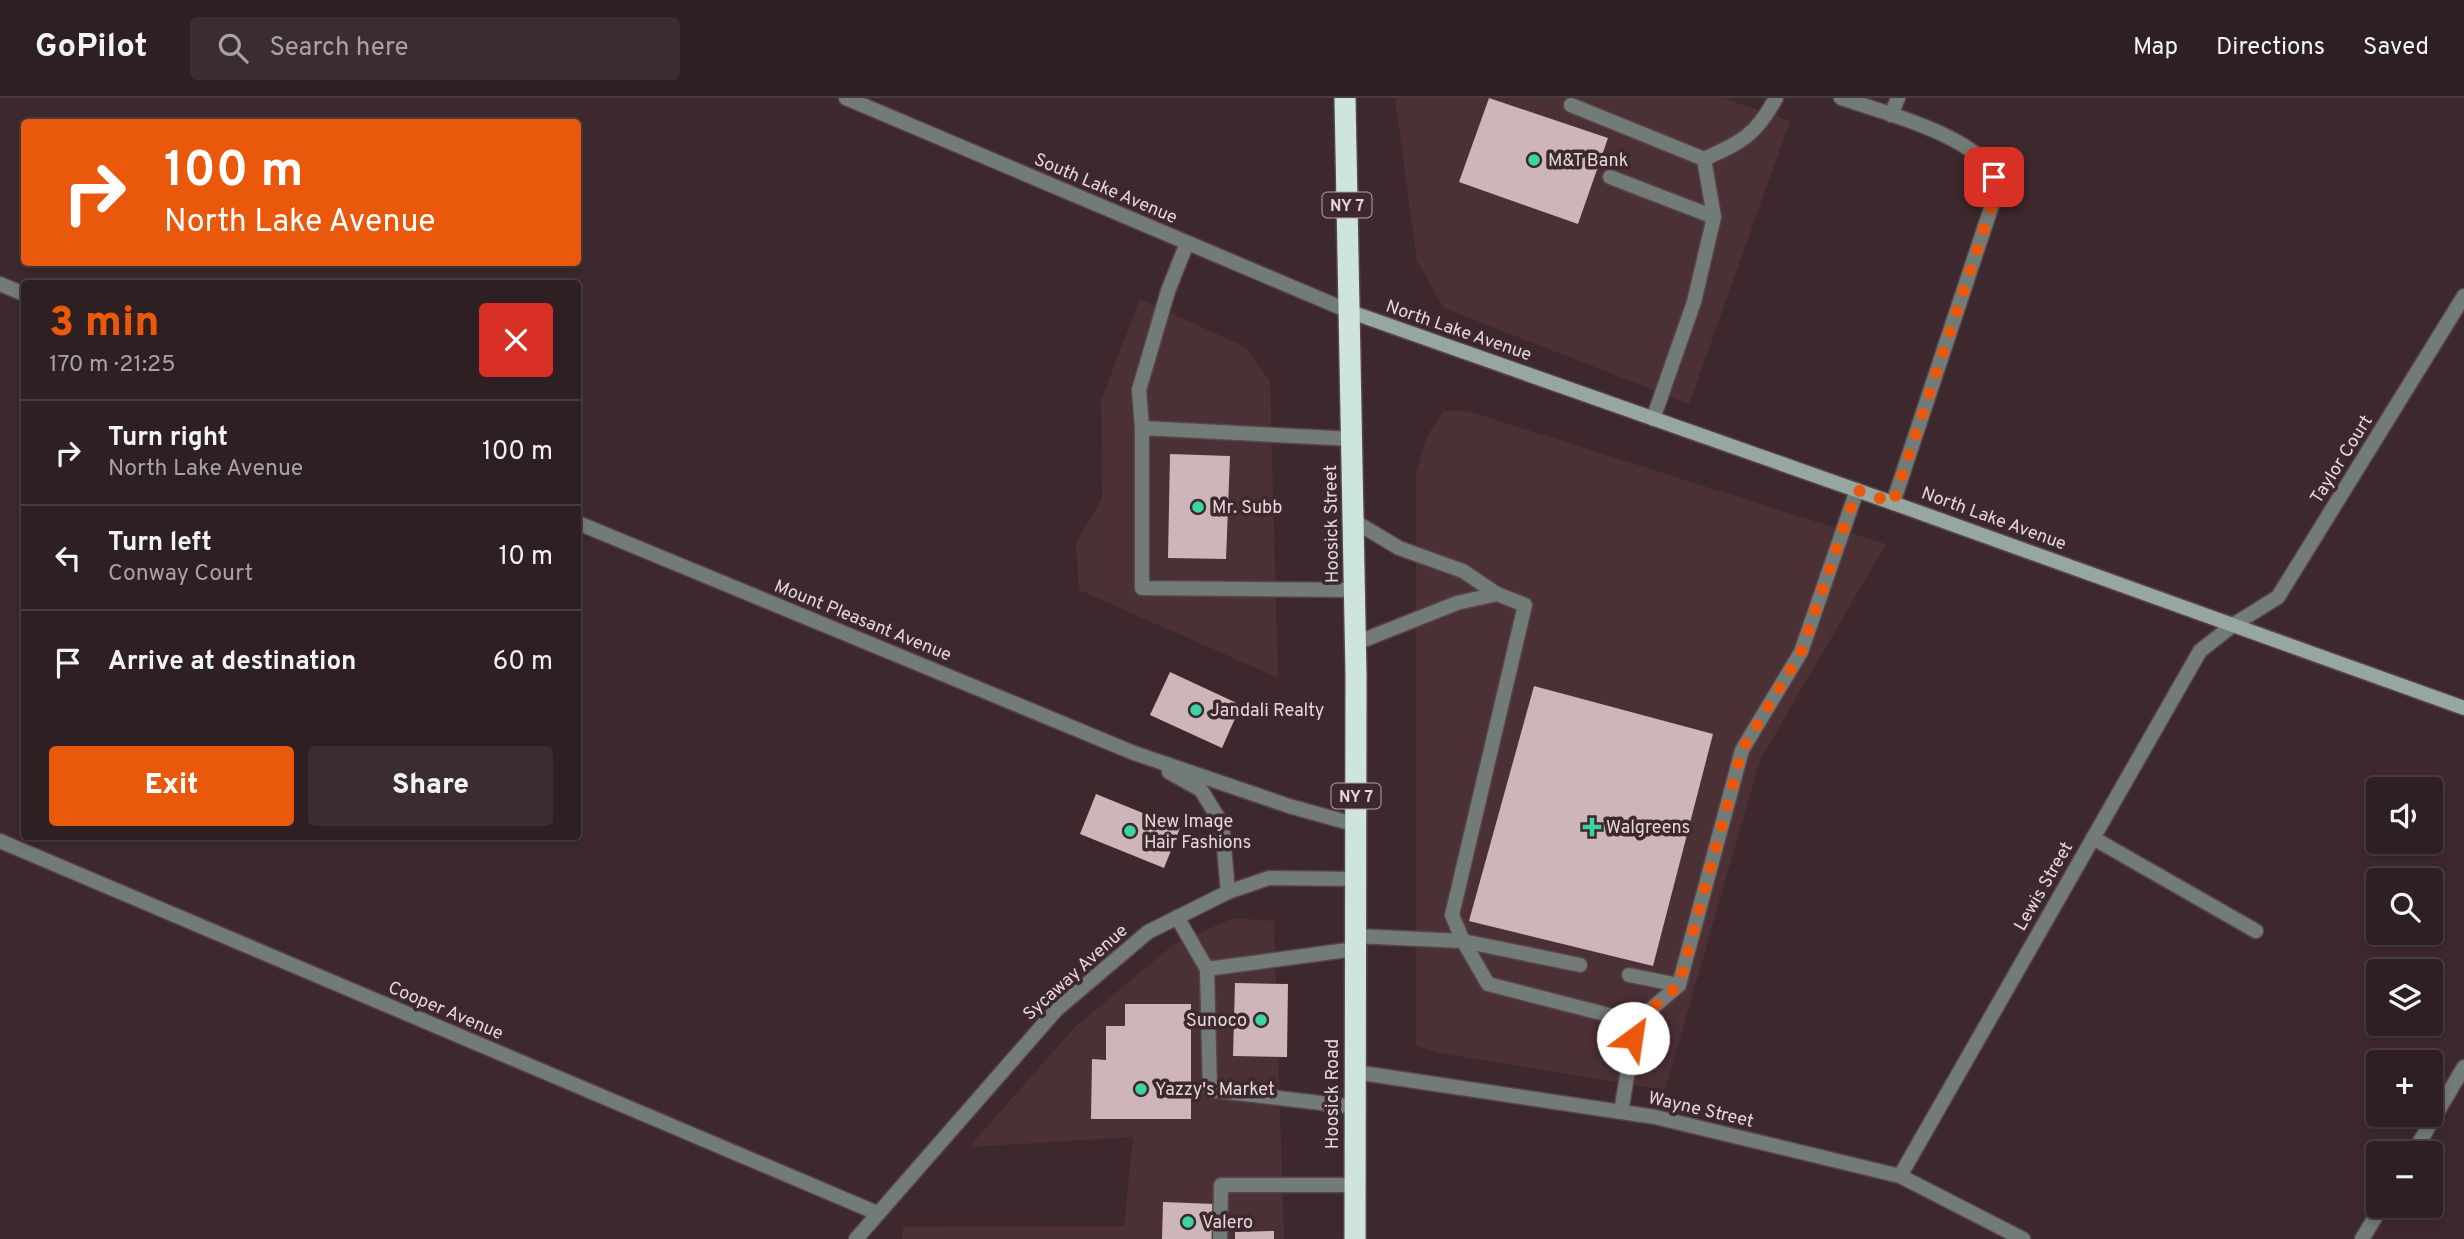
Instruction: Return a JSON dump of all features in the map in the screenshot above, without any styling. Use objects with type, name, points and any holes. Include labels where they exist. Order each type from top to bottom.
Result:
[{"type":"highway","name":"Hoosick Street","points":[[1345,98],[1356,643],[1355,943]]},
{"type":"highway","name":"Hoosick Road","points":[[1355,943],[1355,1239]]},
{"type":"street","name":"South Lake Avenue","points":[[846,98],[1351,312]]},
{"type":"street","points":[[1571,105],[1704,159],[1743,142],[1766,117],[1776,98]]},
{"type":"street","points":[[1841,98],[1948,135],[1981,158],[1994,177],[1994,199],[1893,503]]},
{"type":"street","points":[[1891,115],[1898,98]]},
{"type":"street","points":[[1653,419],[1694,302],[1714,217],[1704,159]]},
{"type":"street","points":[[1610,177],[1714,217]]},
{"type":"street","points":[[1186,243],[1168,291],[1139,390],[1142,428],[1142,588],[1355,590]]},
{"type":"street","points":[[0,284],[21,293]]},
{"type":"street","name":"Taylor Court","points":[[2233,625],[2278,597],[2464,296]]},
{"type":"street","name":"North Lake Avenue","points":[[1351,312],[2464,708]]},
{"type":"street","points":[[1142,428],[1353,439]]},
{"type":"street","points":[[1620,1112],[1636,1022],[1679,985],[1742,750],[1801,652],[1857,490]]},
{"type":"street","points":[[1354,521],[1399,548],[1462,571],[1497,594],[1525,605],[1452,915],[1463,941],[1488,984],[1636,1022]]},
{"type":"street","name":"Mount Pleasant Avenue","points":[[581,524],[1134,753],[1289,806],[1356,825]]},
{"type":"street","points":[[1356,643],[1457,603],[1497,594]]},
{"type":"street","name":"Lewis Street","points":[[1900,1176],[2200,651],[2233,625]]},
{"type":"street","name":"Mount Pleasant Avenue","points":[[1134,753],[1201,790],[1222,824],[1228,892]]},
{"type":"street","points":[[2093,838],[2256,931]]},
{"type":"street","name":"Cooper Avenue","points":[[0,841],[877,1213]]},
{"type":"street","name":"Sycaway Avenue","points":[[856,1239],[1056,1010],[1148,932],[1228,892],[1269,878],[1357,879]]},
{"type":"street","points":[[1177,917],[1207,969],[1210,1090],[1355,1108]]},
{"type":"street","points":[[1207,969],[1355,943],[1463,941],[1580,965]]},
{"type":"street","points":[[1629,975],[1679,985]]},
{"type":"street","points":[[2420,1141],[2464,1067]]},
{"type":"street","name":"Wayne Street","points":[[1355,1072],[1655,1117],[1900,1176],[2023,1239]]},
{"type":"street","points":[[1220,1239],[1221,1185],[1355,1185]]},
{"type":"street","points":[[2362,1239],[2375,1218]]},
{"type":"shaded area","points":[[1395,98],[1723,98],[1790,121],[1689,404],[1444,308],[1417,261]]},
{"type":"shaded area","points":[[1140,299],[1245,347],[1270,381],[1278,678],[1079,590],[1076,543],[1102,498],[1101,400]]},
{"type":"shaded area","points":[[1444,411],[1468,411],[1886,544],[1760,760],[1665,1090],[1438,1053],[1416,1045],[1416,473],[1428,434]]},
{"type":"shaded area","points":[[1233,918],[1274,921],[1284,1239],[902,1239],[903,1227],[1124,1226],[1133,1137],[969,1147],[1075,1027],[1173,945]]},
{"type":"building","name":"M&T Bank","points":[[1489,98],[1608,138],[1578,224],[1459,182]]},
{"type":"building","name":"Mr. Subb","points":[[1170,454],[1230,456],[1226,559],[1168,558]]},
{"type":"building","name":"Jandali Realty","points":[[1170,672],[1241,705],[1222,748],[1150,715]]},
{"type":"building","name":"Walgreens","points":[[1534,686],[1713,734],[1653,966],[1469,921]]},
{"type":"building","name":"New Image Hair Fashions","points":[[1096,794],[1180,828],[1164,868],[1080,834]]},
{"type":"building","name":"Sunoco","points":[[1235,983],[1288,984],[1287,1057],[1233,1056]]},
{"type":"building","name":"Yazzy's Market","points":[[1125,1004],[1191,1004],[1191,1119],[1091,1119],[1092,1059],[1106,1060],[1106,1026],[1125,1026]]},
{"type":"building","name":"Valero","points":[[1163,1202],[1215,1204],[1214,1239],[1162,1239]]},
{"type":"building","name":"Valero","points":[[1274,1231],[1274,1239],[1235,1239],[1235,1232]]},
{"type":"place","name":"M&T Bank","points":[[1534,160]]},
{"type":"place","name":"Mr. Subb","points":[[1198,507]]},
{"type":"place","name":"Jandali Realty","points":[[1196,710]]},
{"type":"place","name":"Walgreens","points":[[1592,827]]},
{"type":"place","name":"New Image Hair Fashions","points":[[1130,831]]},
{"type":"place","name":"Sunoco","points":[[1261,1020]]},
{"type":"place","name":"Yazzy's Market","points":[[1141,1089]]},
{"type":"place","name":"Valero","points":[[1188,1222]]},
{"type":"route","points":[[1633,1038],[1636,1022],[1679,985],[1742,750],[1801,652],[1857,490],[1893,503],[1994,199],[1994,177]]}]
